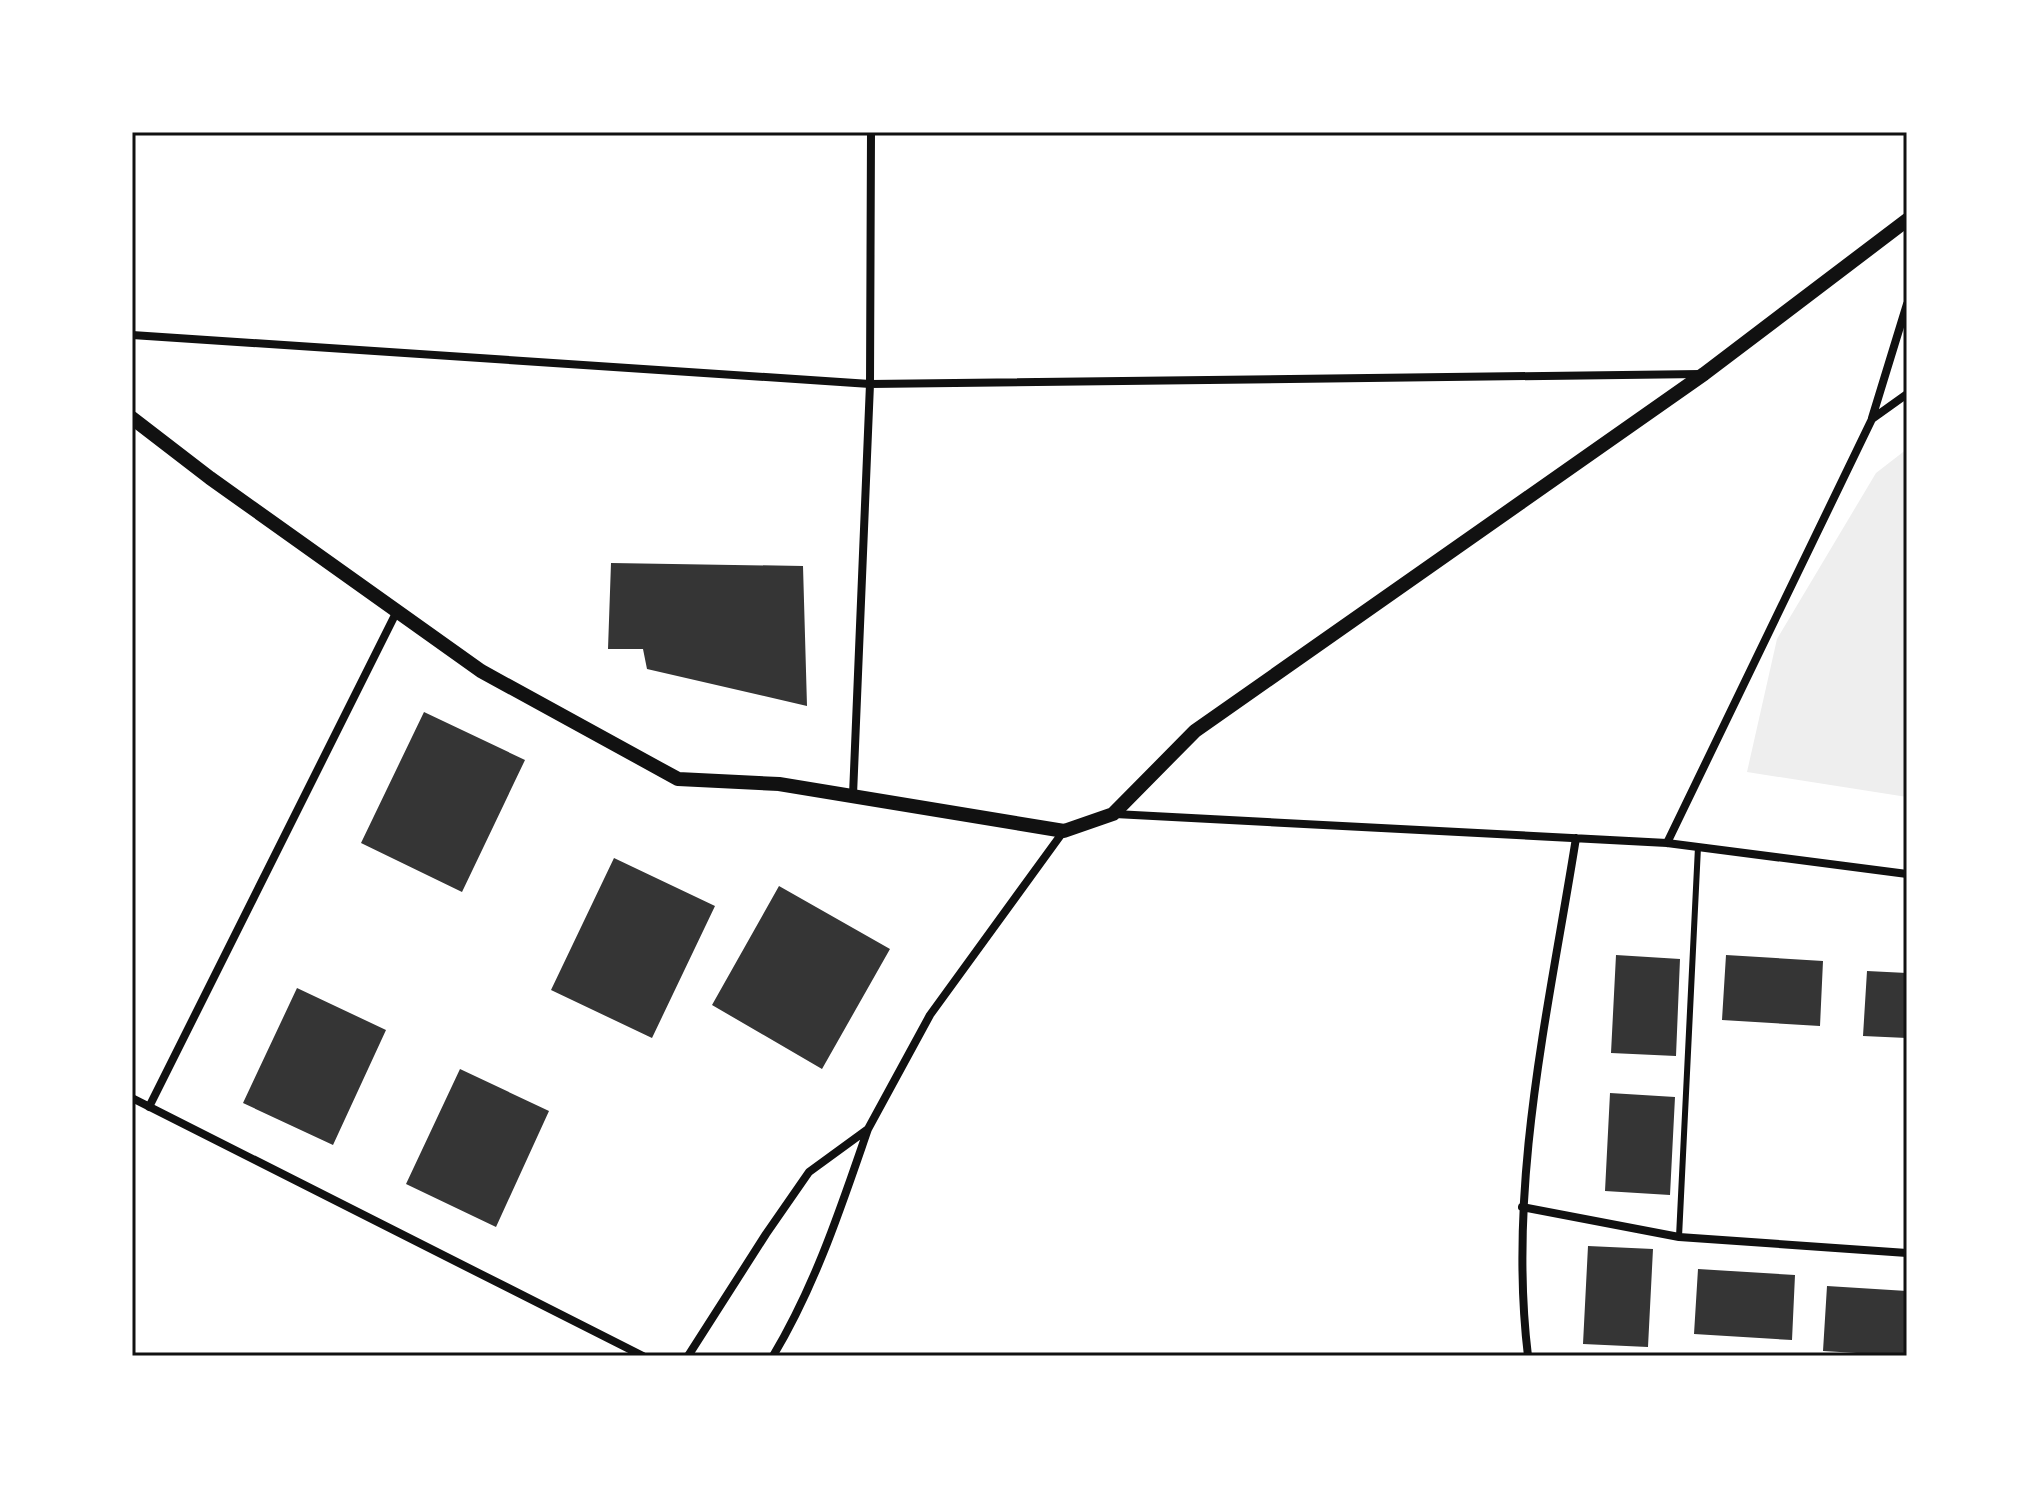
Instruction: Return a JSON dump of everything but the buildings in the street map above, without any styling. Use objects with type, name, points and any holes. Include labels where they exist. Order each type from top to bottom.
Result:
[{"type":"street","points":[[853,795],[870,384],[871,132]]},
{"type":"street","points":[[1113,814],[1195,731],[1704,374],[1907,220]]},
{"type":"street","points":[[1667,843],[1872,419],[1907,304]]},
{"type":"street","points":[[132,335],[870,384],[1704,374]]},
{"type":"street","points":[[1872,419],[1907,394]]},
{"type":"street","points":[[132,418],[210,478],[481,671],[678,779],[779,784],[1064,831],[1113,814],[1667,843],[1907,874]]},
{"type":"street","points":[[149,1107],[397,611]]},
{"type":"street","points":[[773,1356],[796,1317],[831,1239],[868,1129],[930,1015],[1064,831]]},
{"type":"street","points":[[1528,1356],[1522,1207],[1539,1072],[1576,838]]},
{"type":"street","points":[[132,1098],[643,1356]]},
{"type":"street","points":[[688,1356],[809,1172],[868,1129]]},
{"type":"street","points":[[1522,1207],[1679,1237],[1907,1253]]},
{"type":"lane","points":[[1679,1237],[1698,847]]},
{"type":"shaded area","points":[[1907,449],[1907,797],[1747,772],[1777,639],[1876,473]]}]
